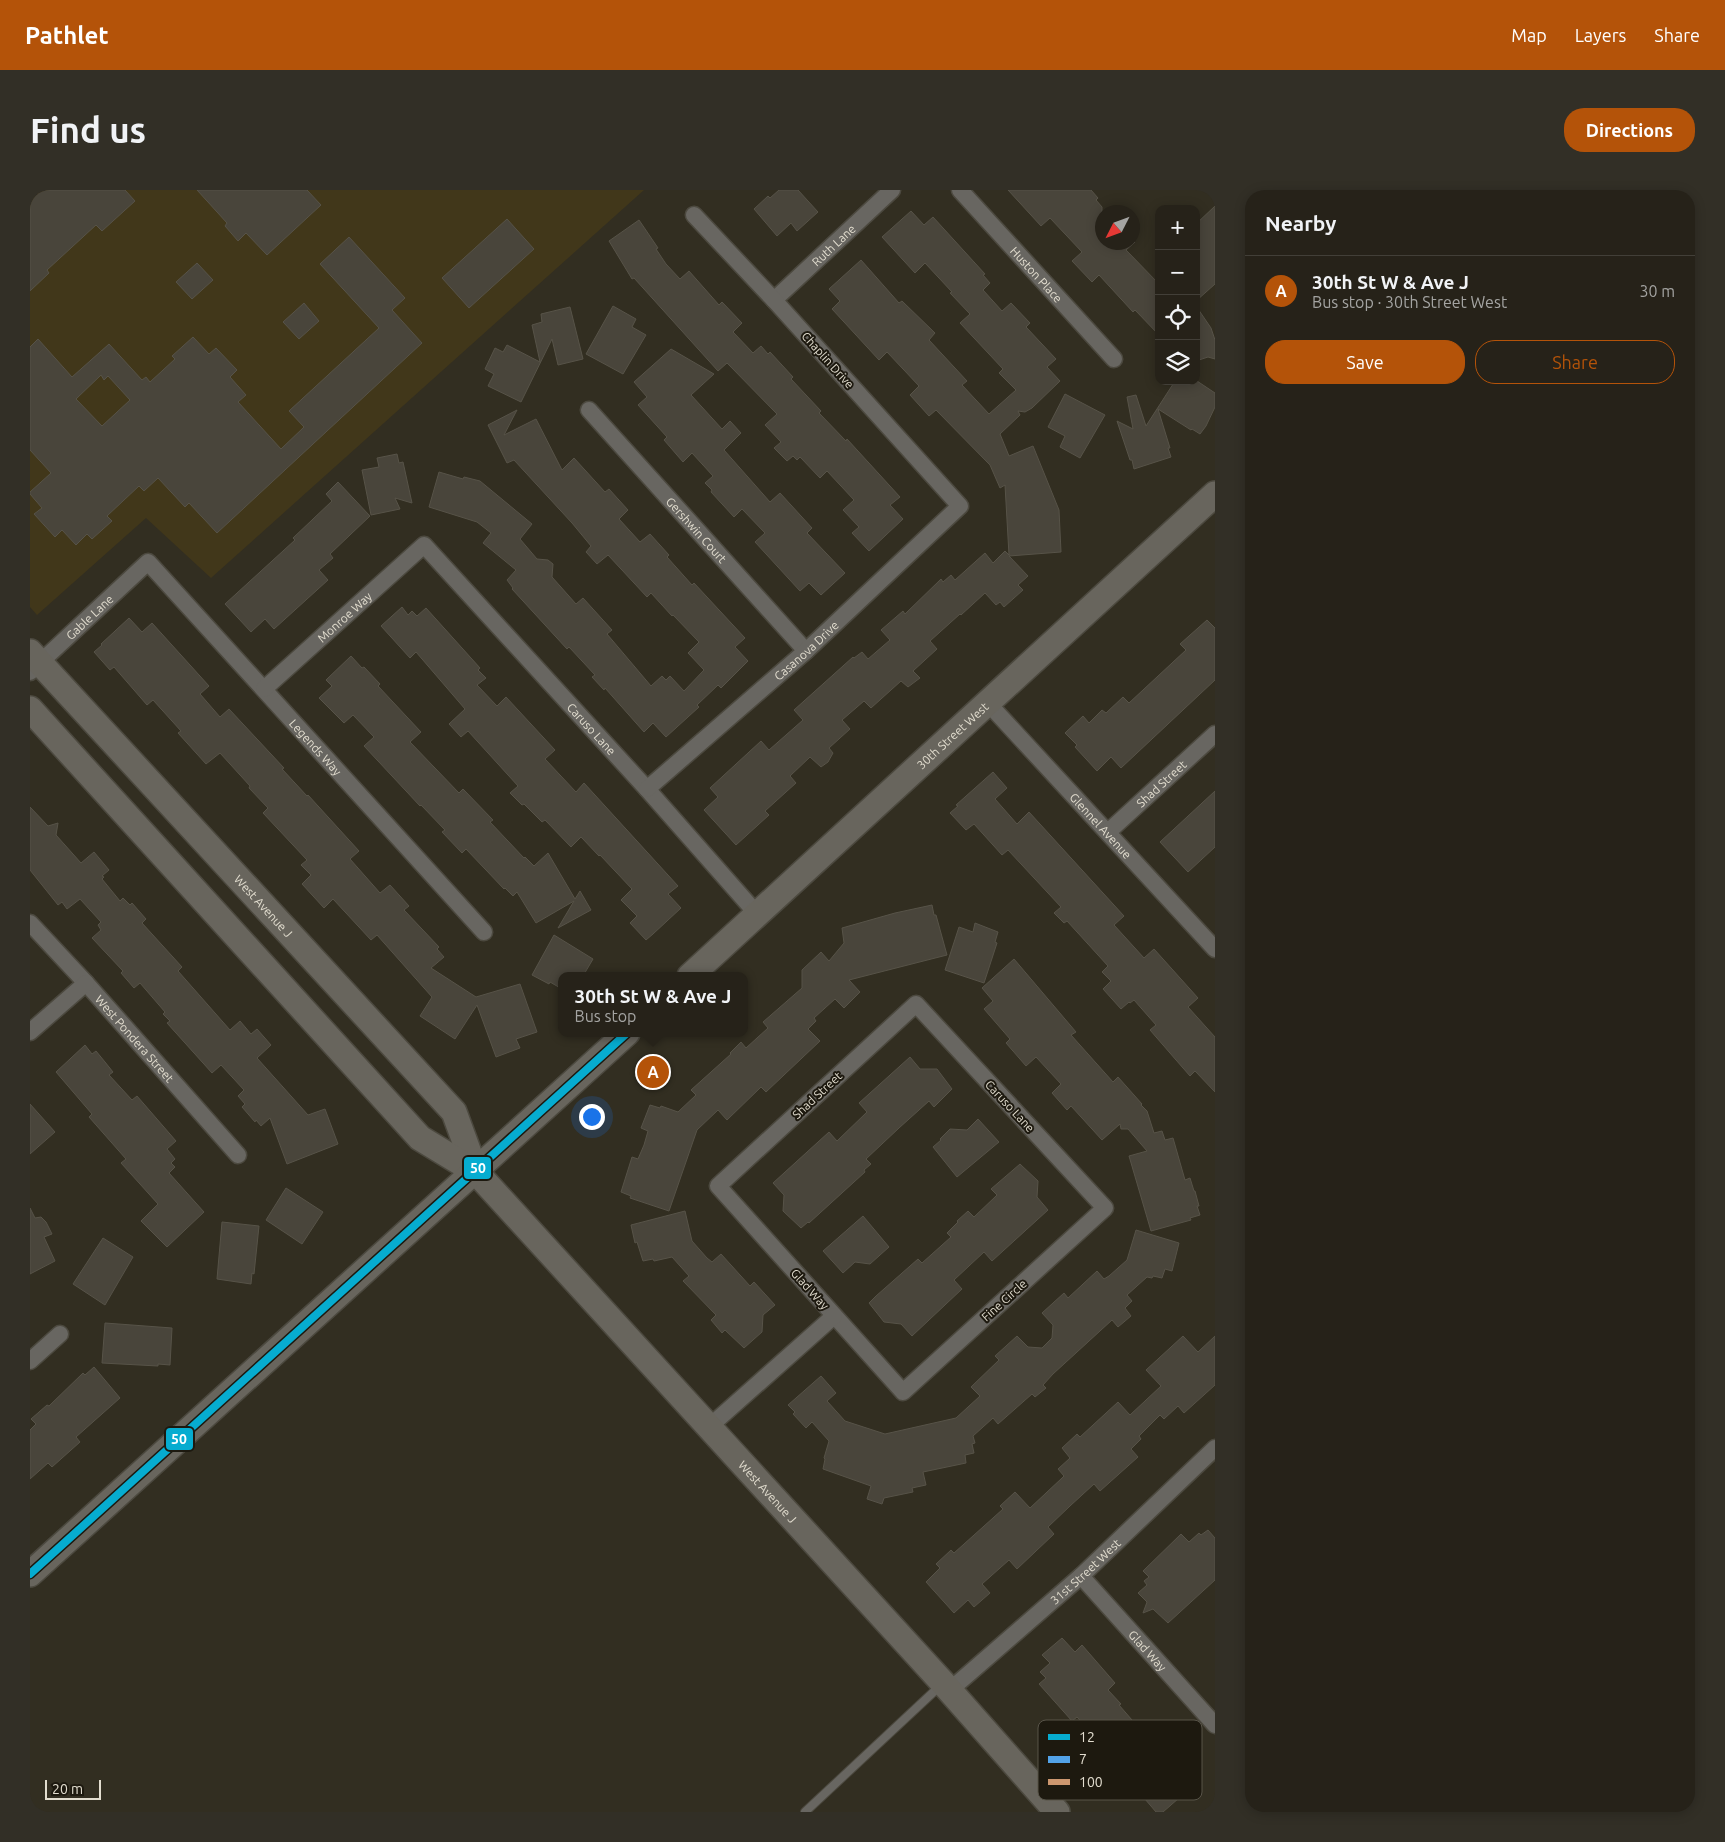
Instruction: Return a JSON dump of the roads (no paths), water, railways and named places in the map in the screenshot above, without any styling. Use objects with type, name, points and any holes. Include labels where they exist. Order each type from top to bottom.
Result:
[{"type":"main road","name":"30th Street West","points":[[694,972],[1215,494]]},
{"type":"main road","name":"West Avenue J","points":[[33,662],[454,1112],[476,1172]]},
{"type":"main road","name":"West Avenue J","points":[[30,709],[420,1138],[476,1172],[947,1686],[1038,1790]]},
{"type":"main road","points":[[30,1574],[476,1172],[623,1037]]},
{"type":"main road","name":"West Avenue J","points":[[1047,1800],[1057,1812]]},
{"type":"street","name":"Ruth Lane","points":[[774,300],[892,190]]},
{"type":"street","name":"Huston Place","points":[[960,190],[1114,359]]},
{"type":"street","name":"Chaplin Drive","points":[[694,215],[774,300],[960,506]]},
{"type":"street","name":"Gershwin Court","points":[[589,410],[806,651]]},
{"type":"street","name":"Casanova Drive","points":[[647,789],[806,651],[960,506]]},
{"type":"street","name":"Monroe Way","points":[[264,689],[424,545]]},
{"type":"street","name":"Caruso Lane","points":[[424,545],[647,789],[757,914]]},
{"type":"street","name":"Legends Way","points":[[148,562],[484,932]]},
{"type":"street","name":"Gable Lane","points":[[33,662],[148,562]]},
{"type":"street","name":"Glennel Avenue","points":[[987,702],[1215,949]]},
{"type":"street","name":"Shad Street","points":[[1108,832],[1215,734]]},
{"type":"street","name":"West Pondera Street","points":[[30,923],[86,983],[238,1155]]},
{"type":"street","points":[[30,1032],[86,983]]},
{"type":"street","name":"Caruso Lane","points":[[916,1004],[1105,1208]]},
{"type":"street","name":"Shad Street","points":[[718,1186],[916,1004]]},
{"type":"street","name":"Glad Way","points":[[718,1186],[903,1392]]},
{"type":"street","name":"Fine Circle","points":[[903,1392],[1105,1208]]},
{"type":"street","points":[[709,1427],[834,1316]]},
{"type":"street","points":[[30,1361],[60,1334]]},
{"type":"street","name":"31st Street West","points":[[947,1686],[1080,1576],[1215,1448]]},
{"type":"street","name":"Glad Way","points":[[1080,1576],[1215,1725]]},
{"type":"lane","points":[[805,1812],[947,1686]]},
{"type":"place","name":"30th St W & Ave J","points":[[653,1072]]}]
